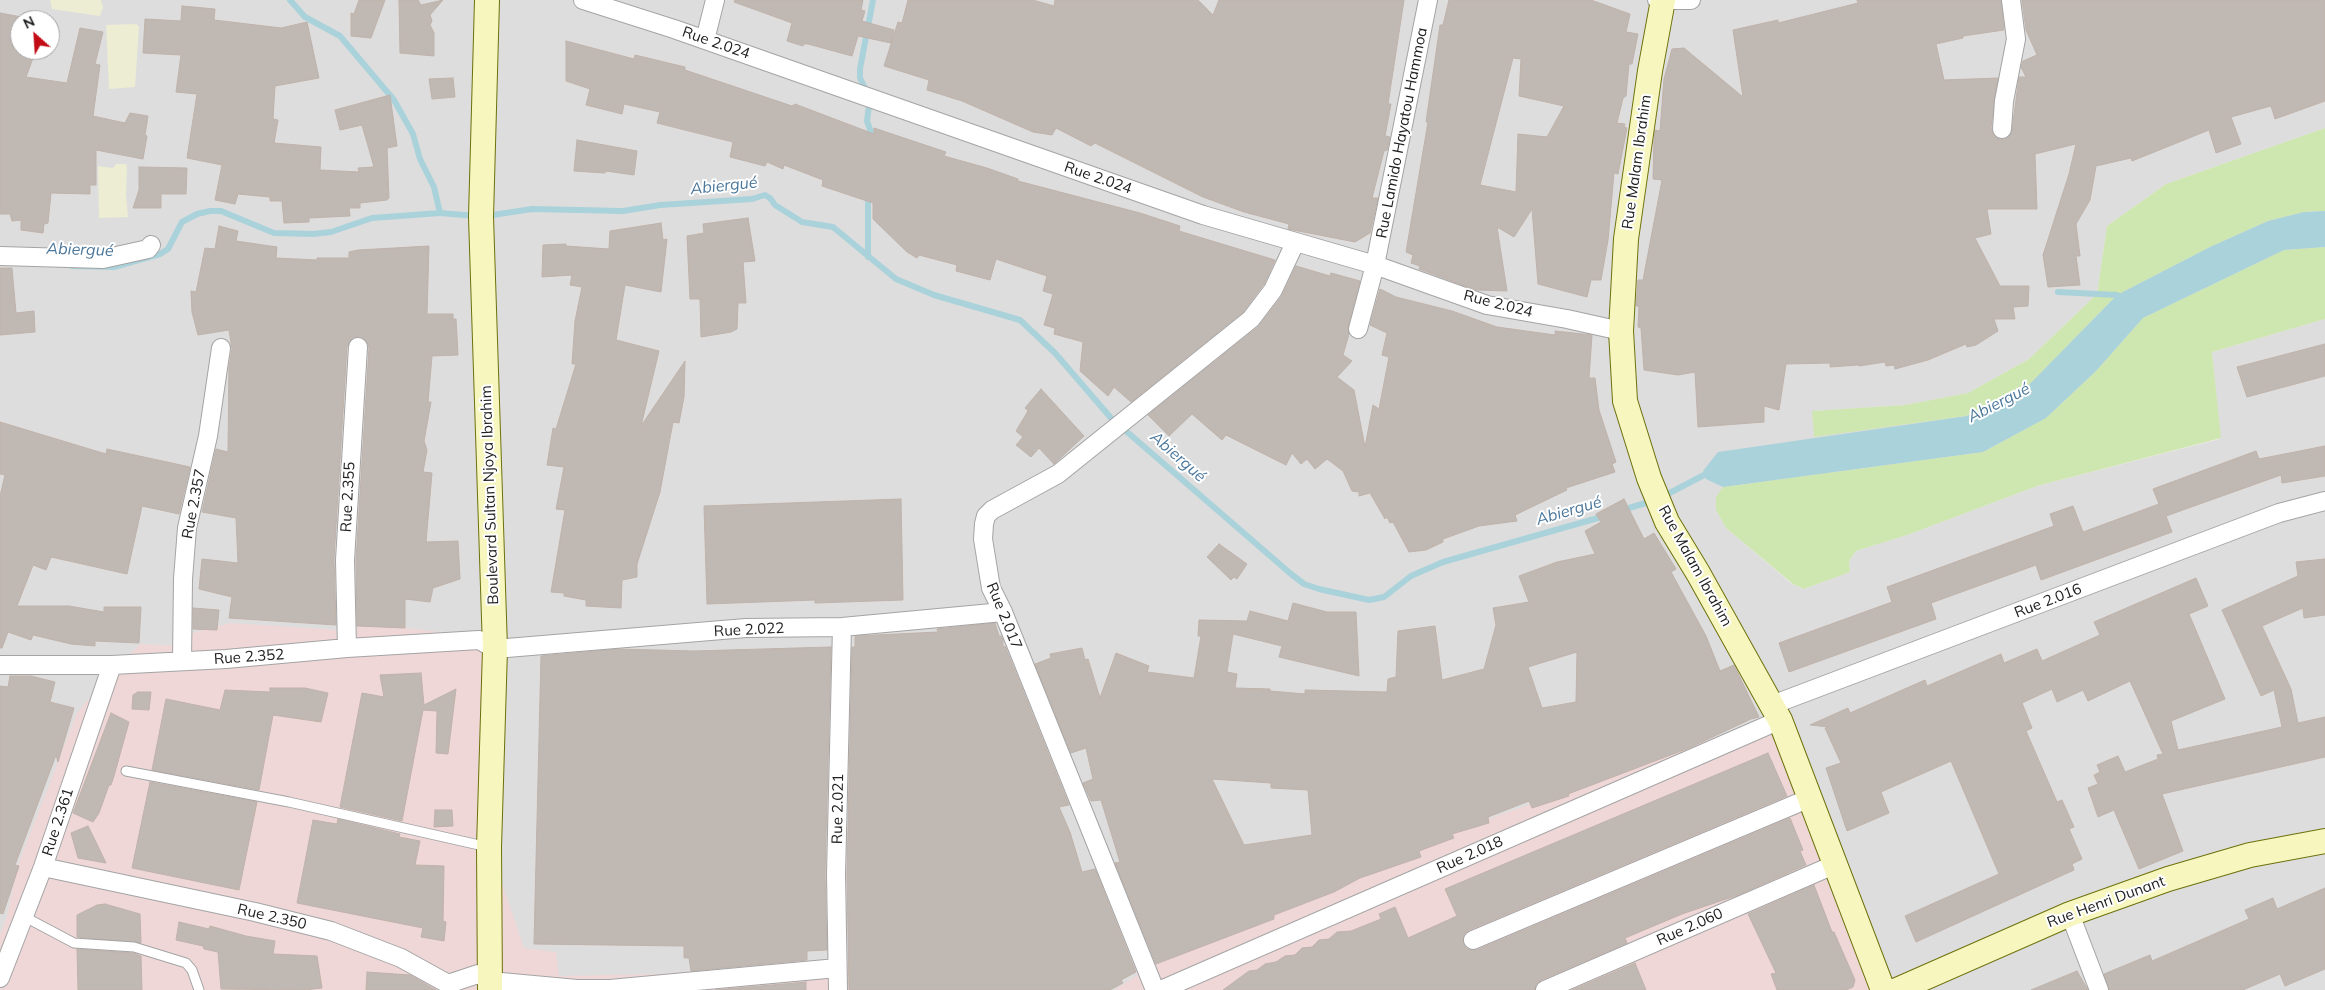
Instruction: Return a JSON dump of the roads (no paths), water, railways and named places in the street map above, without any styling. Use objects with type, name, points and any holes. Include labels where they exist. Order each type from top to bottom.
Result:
[{"type":"street","name":"Boulevard Sultan Njoya Ibrahim","points":[[487,0],[480,217],[495,649],[489,847],[490,985]]},
{"type":"street","name":"Rue 2.024","points":[[582,0],[705,40],[1203,215],[1376,266],[1486,305],[1567,319],[1621,331]]},
{"type":"street","points":[[705,40],[715,0]]},
{"type":"street","name":"Rue Lamido Hayatou Hammoa","points":[[1358,329],[1376,266],[1428,0]]},
{"type":"street","points":[[1661,0],[1690,0]]},
{"type":"street","name":"Rue Malam Ibrahim","points":[[1661,0],[1626,239],[1621,331],[1625,401],[1649,478],[1667,522],[1698,572],[1776,712],[1883,990]]},
{"type":"street","points":[[2002,129],[2004,101],[2016,40],[2011,0]]},
{"type":"street","name":"Rue 2.017","points":[[1155,990],[1003,612],[991,588],[982,539],[986,516],[992,510],[1058,474],[1113,432],[1127,418],[1251,319],[1273,290],[1295,243]]},
{"type":"street","points":[[0,256],[103,259],[148,249],[151,245]]},
{"type":"street","name":"Rue 2.355","points":[[347,648],[345,560],[358,347]]},
{"type":"street","name":"Rue 2.357","points":[[182,661],[183,579],[188,528],[208,436],[221,348]]},
{"type":"street","name":"Rue 2.016","points":[[1776,712],[2279,513],[2325,501]]},
{"type":"street","name":"Rue 2.022","points":[[495,649],[746,628],[842,627],[1003,612]]},
{"type":"street","name":"Rue 2.021","points":[[838,990],[836,968],[836,874],[842,627]]},
{"type":"street","name":"Rue 2.352","points":[[0,665],[112,665],[277,656],[347,648],[479,640],[495,649]]},
{"type":"street","name":"Rue 2.361","points":[[0,978],[43,868],[112,665]]},
{"type":"street","name":"Rue 2.018","points":[[1161,990],[1776,712]]},
{"type":"street","points":[[1473,940],[1810,798]]},
{"type":"street","name":"Rue Henri Dunant","points":[[1897,990],[2070,914],[2168,879],[2250,855],[2325,841]]},
{"type":"street","name":"Rue 2.060","points":[[1545,990],[1836,864]]},
{"type":"street","name":"Rue 2.350","points":[[43,868],[256,912],[331,931],[401,958],[448,984],[478,974],[490,985],[610,989],[836,968]]},
{"type":"street","points":[[2070,914],[2099,990]]},
{"type":"lane","points":[[126,771],[289,802],[489,847]]},
{"type":"lane","points":[[24,916],[74,943],[134,947],[186,963],[192,970],[199,990]]},
{"type":"water","points":[[2325,211],[2325,247],[2284,250],[2143,318],[2096,371],[2046,418],[1983,452],[1723,487],[1706,479],[1703,471],[1718,452],[1967,416],[2025,389],[2117,295],[2210,247],[2268,221],[2304,212]]},
{"type":"waterway","points":[[290,0],[305,17],[340,36],[394,100],[413,134],[420,159],[434,187],[440,213]]},
{"type":"waterway","points":[[871,140],[871,132],[867,121],[870,98],[860,78],[860,69],[873,0]]},
{"type":"waterway","name":"Abiergué","points":[[486,216],[532,209],[623,211],[660,205],[752,199],[765,195],[775,205],[802,222],[833,227],[896,279],[934,295],[1020,320],[1055,353],[1111,418],[1291,574],[1304,584],[1319,589],[1369,600],[1384,597],[1411,576],[1443,562],[1605,516]]},
{"type":"waterway","points":[[868,195],[868,257]]},
{"type":"waterway","name":"Abiergué","points":[[72,266],[114,267],[160,254],[168,249],[182,222],[197,214],[210,211],[221,211],[274,233],[313,234],[331,232],[372,218],[440,213],[476,216]]},
{"type":"waterway","points":[[2058,292],[2117,295],[2123,299]]},
{"type":"waterway","name":"Abiergué","points":[[1662,497],[1704,475],[1712,474]]},
{"type":"waterway","name":"Abiergué","points":[[1622,510],[1653,501]]}]
